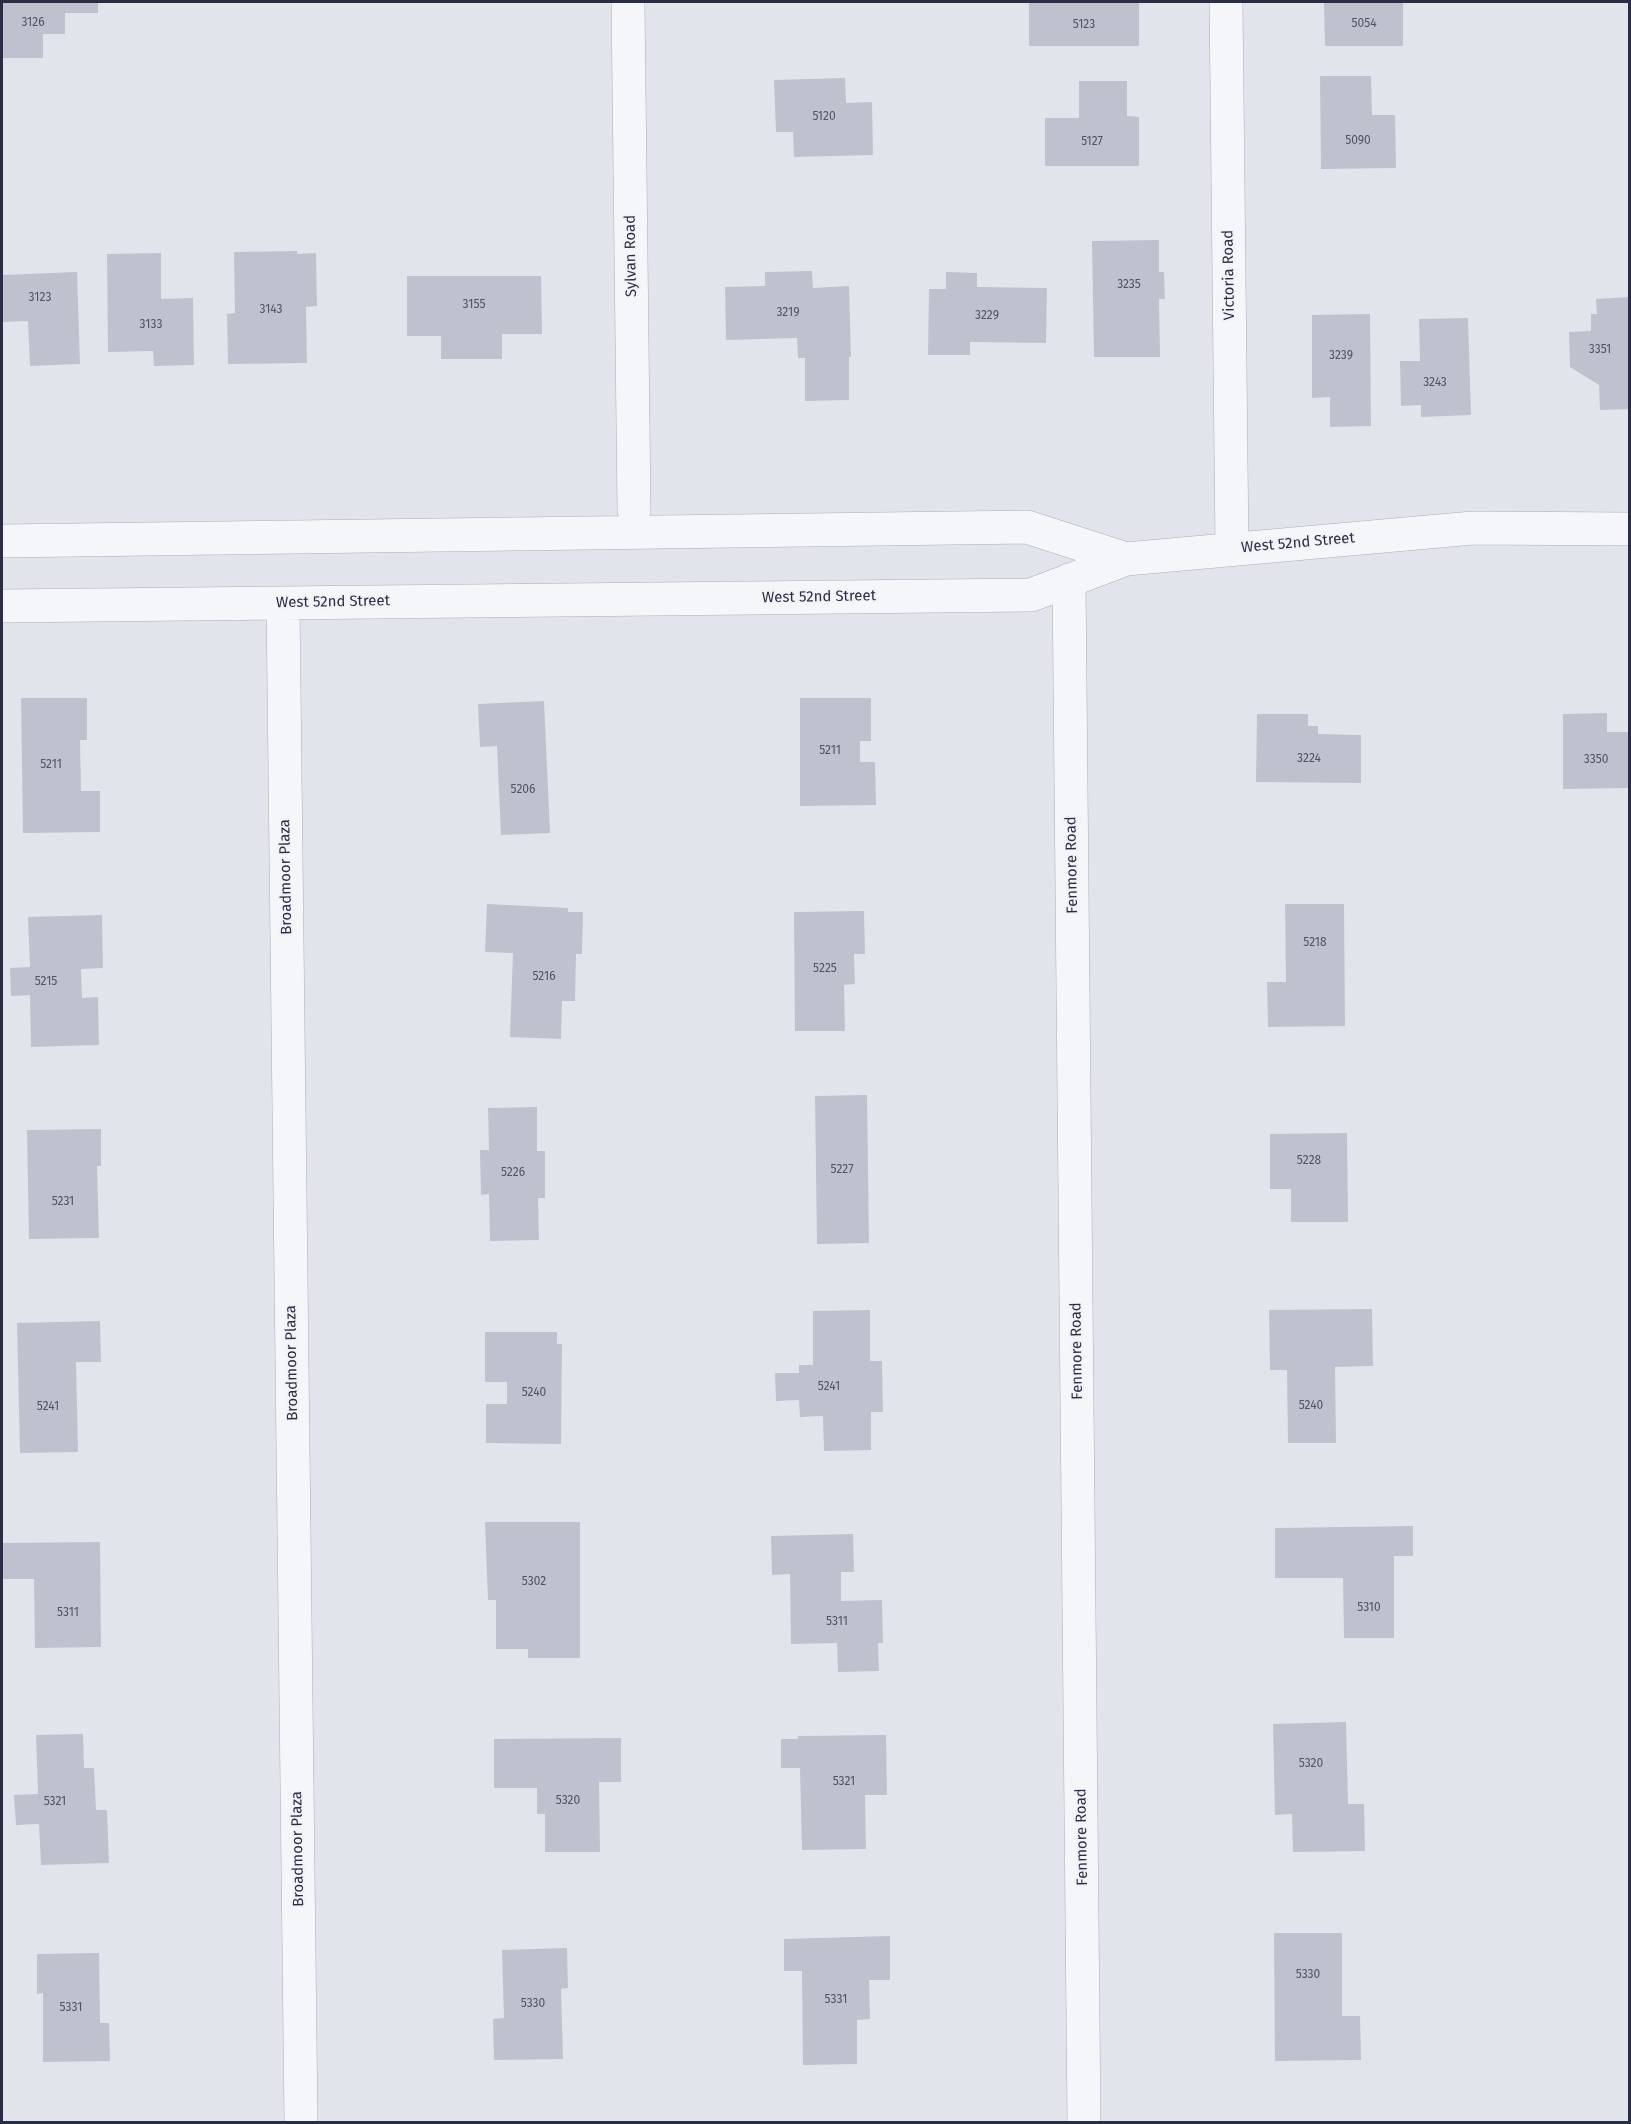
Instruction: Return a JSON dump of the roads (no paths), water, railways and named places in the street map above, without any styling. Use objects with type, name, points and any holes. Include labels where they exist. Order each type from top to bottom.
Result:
[{"type":"street","name":"Sylvan Road","points":[[628,2],[634,510]]},
{"type":"street","name":"Victoria Road","points":[[1226,2],[1232,549]]},
{"type":"street","points":[[2,541],[1028,527],[1126,559]]},
{"type":"street","name":"West 52nd Street","points":[[2,606],[1031,595],[1126,559],[1473,528],[1629,529]]},
{"type":"street","name":"Fenmore Road","points":[[1069,580],[1084,2122]]},
{"type":"street","name":"Broadmoor Plaza","points":[[283,603],[301,2122]]}]
